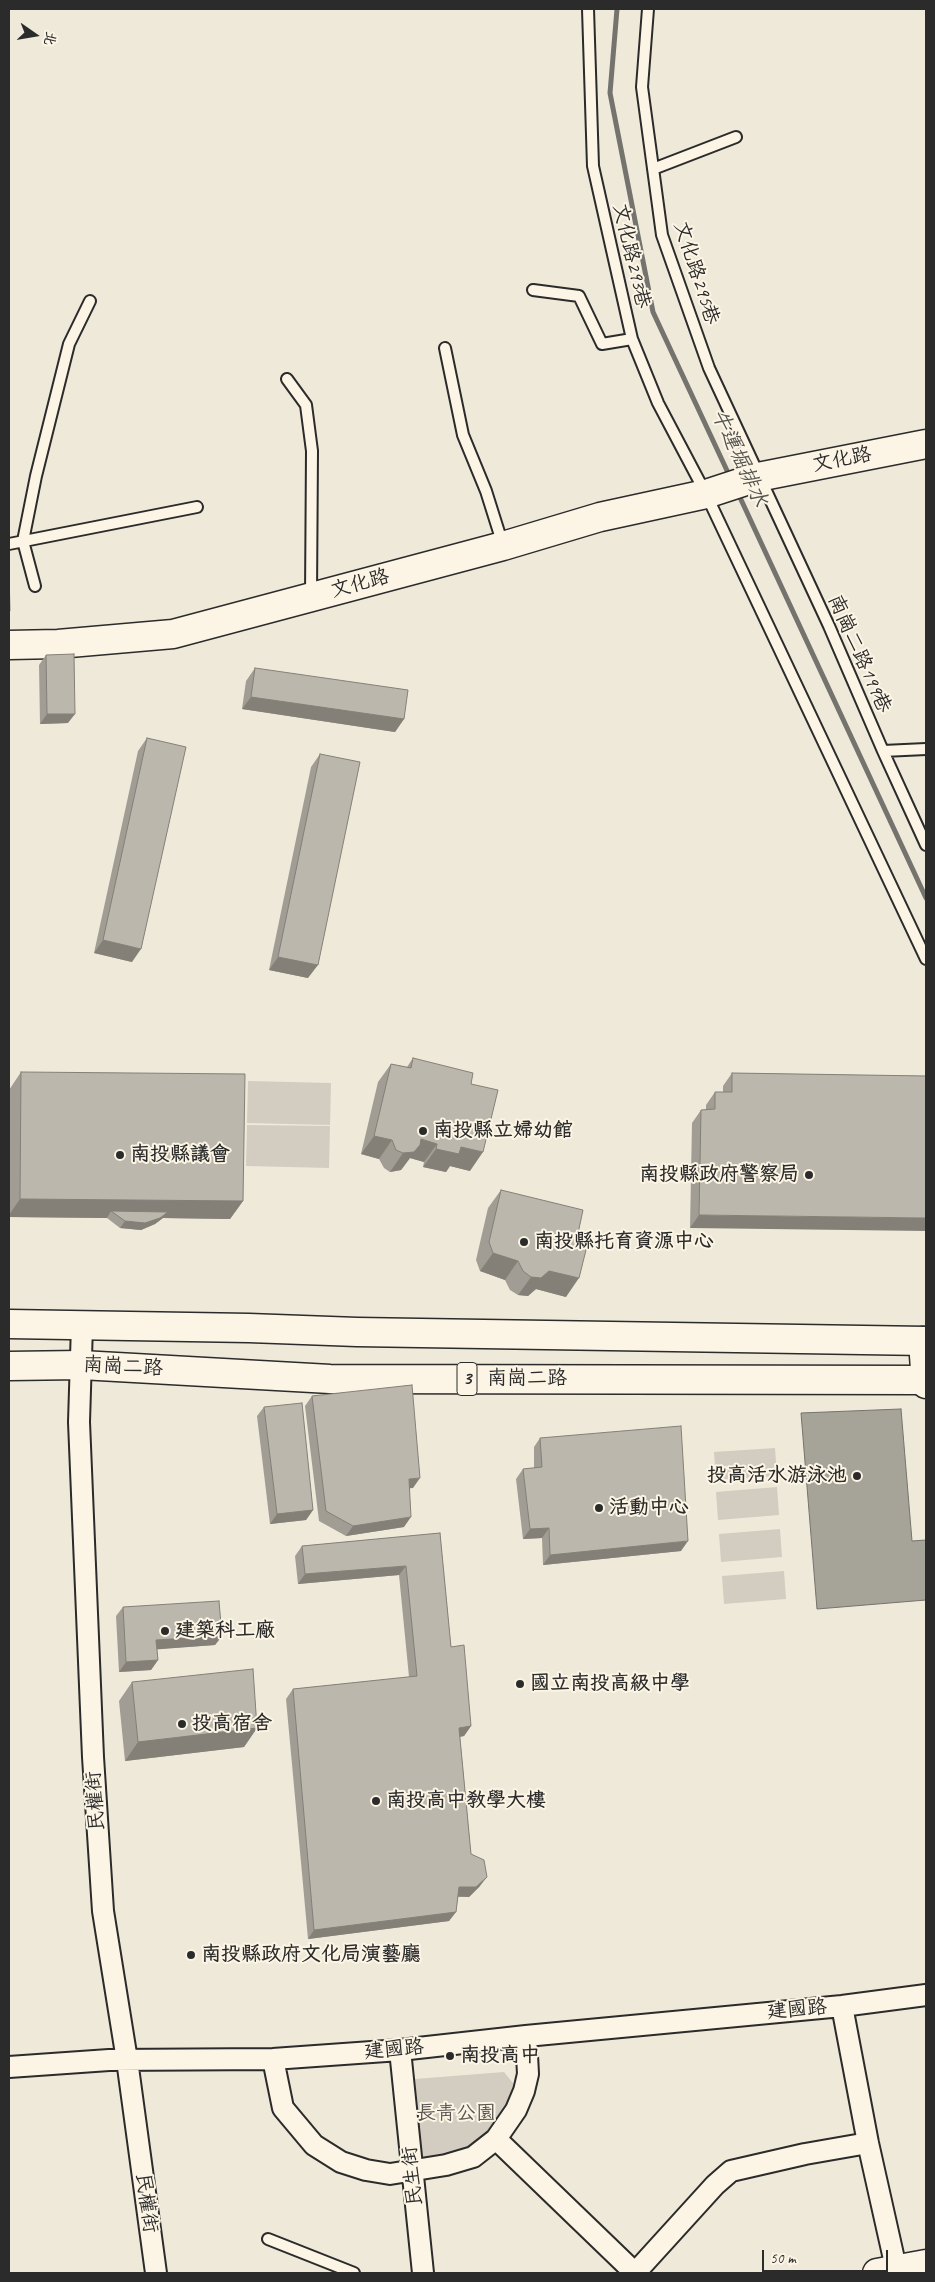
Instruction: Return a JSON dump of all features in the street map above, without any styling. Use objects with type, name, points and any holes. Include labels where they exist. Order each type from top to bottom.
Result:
[{"type":"main road","name":"文化路","points":[[9,645],[58,644],[173,634],[503,546],[600,517],[706,494],[758,477],[926,444]]},
{"type":"main road","name":"南崗二路","points":[[9,1324],[249,1328],[357,1332],[924,1341]]},
{"type":"main road","points":[[924,1341],[926,1381]]},
{"type":"main road","name":"南崗二路","points":[[9,1366],[81,1365],[330,1379],[926,1381]]},
{"type":"main road","points":[[886,2271],[926,2264]]},
{"type":"street","name":"民權街","points":[[82,1325],[79,1422],[93,1757],[103,1911],[127,2060],[156,2273]]},
{"type":"street","name":"建國路","points":[[9,2066],[127,2060],[273,2059],[400,2050],[842,2006],[926,1994]]},
{"type":"street","points":[[842,2006],[868,2143],[886,2271]]},
{"type":"street","points":[[273,2059],[283,2108],[314,2144],[341,2162],[366,2170],[390,2174],[446,2165],[473,2157],[496,2138],[516,2110],[524,2091],[528,2074],[526,2036]]},
{"type":"street","name":"民生街","points":[[400,2050],[423,2273]]},
{"type":"street","points":[[496,2138],[636,2273],[715,2185],[731,2171],[805,2154],[868,2143]]},
{"type":"lane","name":"文化路293巷","points":[[588,9],[593,166],[632,339],[658,403],[706,494],[926,959]]},
{"type":"lane","name":"文化路295巷","points":[[648,9],[642,87],[662,235],[709,368],[758,477]]},
{"type":"lane","points":[[653,169],[736,137]]},
{"type":"lane","points":[[533,290],[579,296],[602,344],[632,339]]},
{"type":"lane","points":[[35,586],[23,541],[36,476],[69,344],[90,301]]},
{"type":"lane","points":[[444,348],[463,435],[486,491],[503,546]]},
{"type":"lane","points":[[287,379],[306,404],[312,450],[311,597]]},
{"type":"lane","name":"南崗二路199巷","points":[[758,477],[829,626],[926,845]]},
{"type":"lane","points":[[9,544],[197,507]]},
{"type":"lane","points":[[883,751],[926,749]]},
{"type":"lane","points":[[268,2239],[354,2273]]},
{"type":"green space","points":[[248,1081],[331,1083],[330,1125],[247,1123]]},
{"type":"green space","points":[[247,1125],[330,1126],[329,1168],[246,1166]]},
{"type":"green space","points":[[775,1448],[777,1476],[716,1480],[714,1452]]},
{"type":"green space","points":[[777,1487],[779,1515],[718,1520],[716,1492]]},
{"type":"green space","points":[[780,1529],[782,1557],[721,1562],[719,1534]]},
{"type":"green space","points":[[784,1571],[786,1599],[724,1604],[722,1576]]},
{"type":"green space","name":"長青公園","points":[[504,2072],[513,2083],[513,2100],[491,2136],[466,2155],[422,2161],[415,2079]]},
{"type":"shaded area","name":"投高活水游泳池","points":[[901,1409],[912,1541],[926,1540],[926,1600],[817,1609],[801,1413]]},
{"type":"building","points":[[9,573],[10,611],[9,611]]},
{"type":"building","points":[[74,654],[75,714],[47,714],[46,655]]},
{"type":"building","points":[[255,668],[408,690],[404,719],[251,697]]},
{"type":"building","points":[[147,738],[186,747],[141,949],[103,940]]},
{"type":"building","points":[[320,754],[360,762],[318,965],[278,957]]},
{"type":"building","name":"南投縣立婦幼館","points":[[413,1058],[473,1073],[471,1084],[498,1090],[483,1152],[461,1147],[459,1154],[436,1149],[437,1144],[421,1139],[420,1145],[414,1152],[403,1153],[396,1150],[392,1140],[374,1136],[391,1064],[411,1068]]},
{"type":"building","name":"南投縣議會","points":[[21,1072],[245,1074],[243,1201],[20,1199]]},
{"type":"building","name":"南投縣政府警察局","points":[[732,1073],[926,1076],[926,1218],[699,1215],[701,1110],[715,1109],[715,1092],[732,1092]]},
{"type":"building","name":"南投縣托育資源中心","points":[[501,1190],[583,1210],[577,1238],[588,1242],[579,1278],[549,1271],[541,1278],[531,1277],[523,1271],[518,1261],[493,1253],[489,1242]]},
{"type":"building","points":[[111,1211],[168,1212],[160,1218],[145,1223],[125,1221]]},
{"type":"building","points":[[412,1385],[420,1478],[409,1479],[411,1517],[353,1526],[326,1511],[312,1396]]},
{"type":"building","points":[[302,1403],[313,1510],[277,1514],[264,1407]]},
{"type":"building","name":"活動中心","points":[[681,1426],[688,1541],[550,1555],[549,1528],[530,1529],[523,1469],[542,1467],[540,1438]]},
{"type":"building","name":"南投高中教學大樓","points":[[440,1533],[451,1647],[464,1645],[471,1726],[459,1728],[471,1854],[484,1860],[487,1877],[476,1887],[459,1887],[456,1912],[314,1930],[293,1689],[417,1676],[406,1566],[305,1574],[302,1546]]},
{"type":"building","name":"建築科工廠","points":[[219,1601],[222,1636],[156,1640],[158,1660],[126,1662],[123,1607]]},
{"type":"building","name":"投高宿舍","points":[[253,1669],[257,1728],[138,1742],[132,1682]]},
{"type":"waterway","name":"牛運堀排水","points":[[617,9],[610,93],[653,312],[730,477]]},
{"type":"waterway","name":"牛運堀排水","points":[[737,491],[926,898]]},
{"type":"place","name":"南投縣立婦幼館","points":[[423,1131]]},
{"type":"place","name":"南投縣議會","points":[[120,1155]]},
{"type":"place","name":"南投縣政府警察局","points":[[809,1175]]},
{"type":"place","name":"南投縣托育資源中心","points":[[524,1242]]},
{"type":"place","name":"投高活水游泳池","points":[[857,1476]]},
{"type":"place","name":"活動中心","points":[[599,1508]]},
{"type":"place","name":"建築科工廠","points":[[165,1631]]},
{"type":"place","name":"國立南投高級中學","points":[[520,1684]]},
{"type":"place","name":"投高宿舍","points":[[182,1724]]},
{"type":"place","name":"南投高中教學大樓","points":[[376,1801]]},
{"type":"place","name":"南投縣政府文化局演藝廳","points":[[191,1955]]},
{"type":"place","name":"南投高中","points":[[450,2056]]}]
